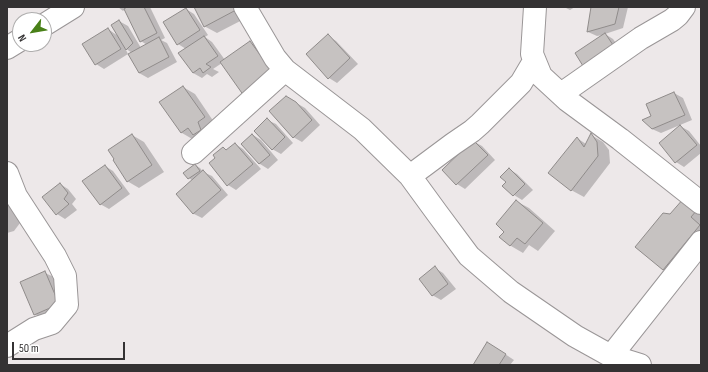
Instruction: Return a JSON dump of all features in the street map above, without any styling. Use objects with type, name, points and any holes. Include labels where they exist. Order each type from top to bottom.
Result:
[{"type":"street","points":[[52,20],[73,7]]},
{"type":"street","points":[[245,7],[251,20],[275,58],[285,70],[362,129],[410,176],[436,213],[470,256],[511,292],[575,336],[611,356],[640,365]]},
{"type":"street","points":[[410,176],[472,131],[532,73],[535,7]]},
{"type":"street","points":[[561,94],[641,38],[672,20],[684,7]]},
{"type":"street","points":[[193,153],[285,70]]},
{"type":"street","points":[[532,73],[701,203]]},
{"type":"street","points":[[7,174],[16,196],[55,256],[65,276],[67,305],[52,323],[34,329],[7,346]]},
{"type":"street","points":[[611,356],[701,242]]},
{"type":"building","points":[[127,7],[144,7],[157,33],[140,42],[124,9]]},
{"type":"building","points":[[194,7],[235,7],[236,10],[204,27]]},
{"type":"building","points":[[591,7],[619,7],[615,24],[587,32]]},
{"type":"building","points":[[186,8],[200,30],[177,45],[163,22]]},
{"type":"building","points":[[119,20],[133,43],[126,50],[111,25]]},
{"type":"building","points":[[108,28],[121,49],[95,65],[82,44]]},
{"type":"building","points":[[605,33],[613,45],[583,66],[575,53]]},
{"type":"building","points":[[328,34],[350,58],[328,79],[306,54]]},
{"type":"building","points":[[204,36],[218,56],[206,64],[211,67],[203,73],[200,68],[193,73],[178,53]]},
{"type":"building","points":[[159,37],[169,57],[139,73],[128,54]]},
{"type":"building","points":[[250,41],[266,63],[279,71],[244,96],[220,62]]},
{"type":"building","points":[[183,86],[205,117],[198,122],[201,130],[193,135],[188,128],[181,133],[159,102]]},
{"type":"building","points":[[674,92],[685,115],[652,129],[642,120],[651,116],[646,104]]},
{"type":"building","points":[[286,96],[296,102],[312,120],[293,138],[269,111]]},
{"type":"building","points":[[267,118],[285,137],[272,150],[254,131]]},
{"type":"building","points":[[680,125],[697,145],[675,163],[659,143]]},
{"type":"building","points":[[591,133],[597,142],[598,156],[571,191],[548,173],[577,137],[584,147]]},
{"type":"building","points":[[132,134],[152,165],[127,182],[108,150]]},
{"type":"building","points":[[252,134],[270,155],[259,164],[241,144]]},
{"type":"building","points":[[473,140],[488,155],[456,185],[442,170]]},
{"type":"building","points":[[235,143],[253,164],[227,186],[209,163],[215,158],[213,155],[223,147],[226,150]]},
{"type":"building","points":[[195,164],[200,171],[188,179],[183,173]]},
{"type":"building","points":[[105,165],[122,188],[100,205],[82,181]]},
{"type":"building","points":[[509,168],[525,184],[513,196],[502,186],[506,182],[500,177]]},
{"type":"building","points":[[203,170],[221,190],[193,214],[176,194]]},
{"type":"building","points":[[60,183],[68,193],[64,199],[69,204],[56,215],[42,197]]},
{"type":"building","points":[[684,198],[697,210],[691,217],[700,225],[663,270],[635,247],[663,213],[670,214]]},
{"type":"building","points":[[516,200],[543,223],[525,244],[517,238],[510,246],[499,237],[504,232],[496,224]]},
{"type":"building","points":[[435,266],[448,284],[432,296],[419,279]]},
{"type":"building","points":[[45,271],[59,304],[34,315],[20,282]]},
{"type":"building","points":[[487,342],[506,354],[499,365],[473,365]]}]
